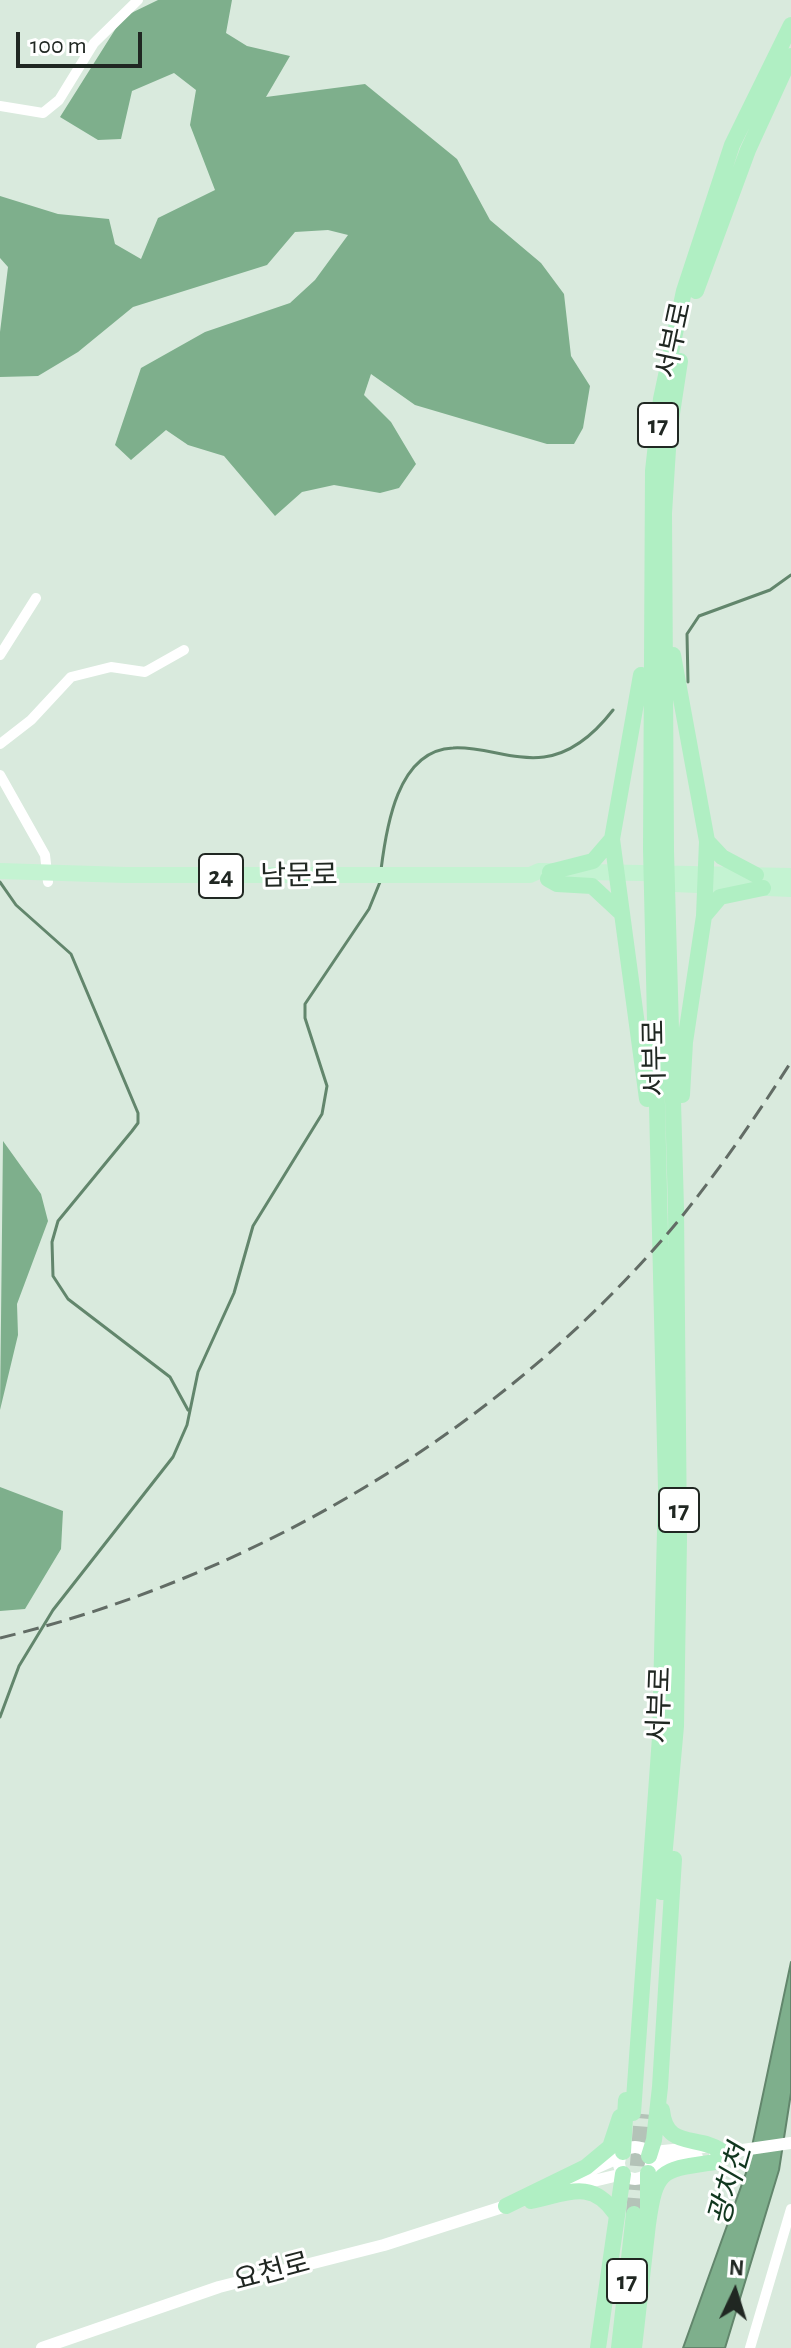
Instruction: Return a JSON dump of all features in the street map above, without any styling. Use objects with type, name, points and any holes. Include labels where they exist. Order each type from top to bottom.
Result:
[{"type":"highway","name":"서부로","points":[[667,1209],[666,1489],[660,1737],[637,2114],[676,1726],[679,1539],[658,850],[657,566],[653,471],[661,399],[684,291],[732,145],[791,25]]},
{"type":"highway","name":"서부로","points":[[657,566],[669,433],[678,371],[696,289],[748,150],[791,56]]},
{"type":"highway","points":[[657,566],[640,694],[612,839],[620,912],[667,1209]]},
{"type":"highway","points":[[657,566],[675,681],[707,841],[704,916],[685,1042],[667,1209]]},
{"type":"highway","points":[[612,839],[593,861],[549,875],[557,884],[592,886],[620,912]]},
{"type":"highway","points":[[707,841],[722,857],[759,881]]},
{"type":"highway","points":[[704,916],[720,897],[759,881]]},
{"type":"highway","points":[[598,2348],[630,2216],[649,2166],[654,2140],[674,1868],[676,1726]]},
{"type":"highway","points":[[634,2348],[630,2216],[622,2161],[642,1882],[660,1737]]},
{"type":"highway","points":[[506,2206],[586,2167],[610,2147],[627,2084]]},
{"type":"highway","points":[[630,2216],[663,2175],[679,2167],[715,2162],[730,2150],[708,2141],[684,2141],[671,2133],[664,2126],[660,2087]]},
{"type":"highway","points":[[506,2206],[588,2190],[599,2193],[630,2216]]},
{"type":"highway","name":"17","points":[[605,2348],[630,2216]]},
{"type":"highway","name":"17","points":[[619,2348],[630,2216]]},
{"type":"main road","name":"남문로","points":[[2,874],[48,877],[69,874],[549,875],[759,881],[791,876]]},
{"type":"main road","name":"남문로","points":[[759,881],[791,889]]},
{"type":"street","points":[[0,106],[43,113],[59,100],[94,43],[138,0]]},
{"type":"street","points":[[0,655],[36,598]]},
{"type":"street","points":[[0,744],[31,720],[71,677],[111,667],[145,672],[184,650]]},
{"type":"street","points":[[0,775],[45,855],[48,877]]},
{"type":"street","points":[[649,2166],[638,2148],[622,2161],[634,2179],[649,2166],[663,2151],[705,2147],[730,2150],[791,2143]]},
{"type":"street","name":"요천로","points":[[42,2348],[219,2287],[384,2245],[506,2206],[622,2161]]},
{"type":"street","points":[[750,2348],[791,2209]]},
{"type":"shaded area","points":[[158,0],[232,0],[226,33],[247,46],[290,56],[266,97],[365,84],[457,159],[490,220],[541,263],[564,294],[571,356],[590,386],[583,428],[574,444],[547,444],[415,405],[371,374],[364,395],[391,422],[416,464],[399,488],[380,493],[334,485],[302,492],[275,516],[224,456],[188,445],[166,430],[131,460],[115,445],[141,368],[205,332],[290,303],[315,280],[348,235],[328,230],[295,232],[267,265],[133,307],[78,352],[38,376],[0,377],[0,332],[8,267],[0,258],[0,196],[58,214],[109,219],[115,244],[141,259],[158,218],[215,190],[190,125],[196,90],[174,73],[132,91],[121,139],[98,140],[60,117],[123,17]]},
{"type":"shaded area","points":[[3,1141],[41,1194],[48,1221],[17,1304],[18,1335],[0,1410]]},
{"type":"shaded area","points":[[0,1487],[63,1511],[61,1549],[25,1609],[0,1611]]},
{"type":"shaded area","points":[[791,1962],[791,2093],[779,2170],[725,2348],[683,2348],[747,2170]]},
{"type":"waterway","points":[[688,682],[687,634],[699,616],[770,590],[791,575]]},
{"type":"waterway","points":[[381,870],[386,834],[398,794],[419,762],[434,752],[453,748],[532,758],[555,755],[583,740],[613,710]]},
{"type":"waterway","points":[[0,882],[16,905],[71,954],[138,1113],[138,1123],[58,1221],[52,1242],[53,1276],[68,1299],[170,1377],[188,1410]]},
{"type":"waterway","points":[[0,1717],[19,1666],[53,1610],[173,1457],[187,1425],[198,1372],[234,1293],[253,1226],[322,1114],[327,1086],[305,1018],[305,1004],[369,909],[380,882]]},
{"type":"tunnel","points":[[634,2214],[642,2114]]},
{"type":"railway","points":[[0,1638],[97,1610],[192,1575],[286,1531],[375,1481],[461,1424],[541,1360],[616,1290],[697,1197],[791,1062]]},
{"type":"water label","name":"광치천","points":[[730,2185]]}]
